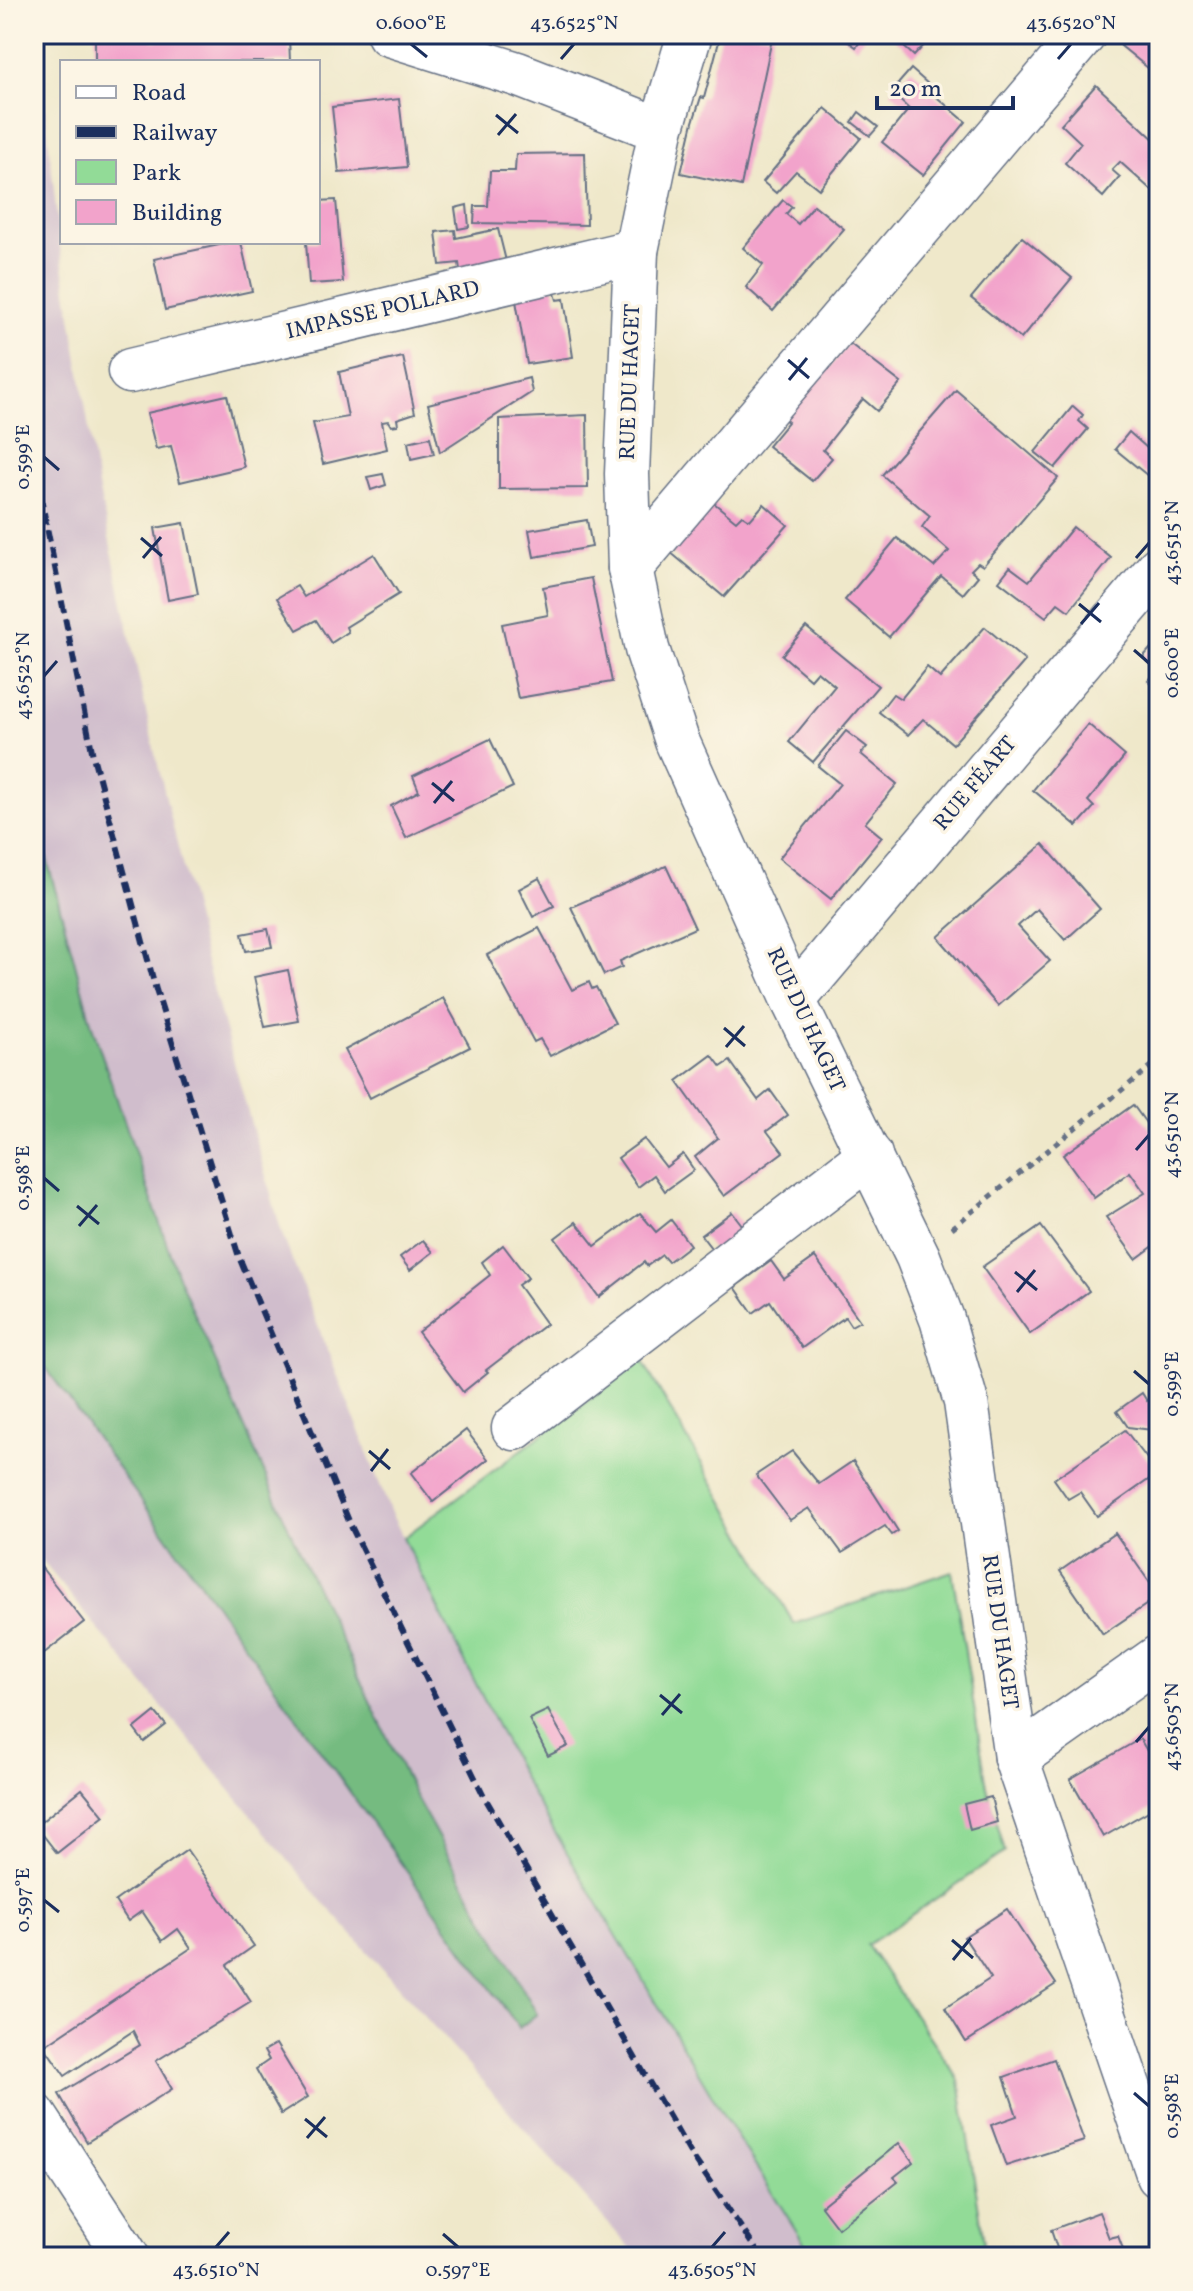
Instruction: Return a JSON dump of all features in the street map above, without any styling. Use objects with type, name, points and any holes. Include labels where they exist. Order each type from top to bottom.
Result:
[{"type":"street","points":[[389,34],[517,74],[661,130]]},
{"type":"street","name":"RUE DU HAGET","points":[[690,34],[661,130],[636,251],[627,474],[630,568],[647,649],[677,741],[793,1000],[918,1257],[942,1319],[966,1402],[1016,1758],[1159,2176]]},
{"type":"street","points":[[630,568],[1084,34]]},
{"type":"street","name":"IMPASSE POLLARD","points":[[130,371],[636,251]]},
{"type":"street","name":"RUE FÉART","points":[[793,1000],[1159,568]]},
{"type":"street","points":[[514,1428],[870,1155]]},
{"type":"street","points":[[1016,1758],[1159,1657]]},
{"type":"street","points":[[34,2115],[127,2257]]},
{"type":"path","points":[[918,1257],[1159,1060]]},
{"type":"shaded area","points":[[34,34],[37,34],[60,247],[98,486],[154,749],[207,966],[282,1234],[391,1513],[525,1782],[730,2126],[813,2257],[638,2257],[311,1888],[34,1551],[34,1351],[519,2027],[536,2014],[414,1794],[298,1549],[177,1274],[92,1026],[34,811]]},
{"type":"green space","points":[[34,811],[92,1026],[177,1274],[298,1549],[414,1794],[537,2014],[519,2028],[34,1351]]},
{"type":"green space","points":[[642,1360],[794,1624],[952,1571],[987,1787],[1005,1852],[867,1945],[959,2080],[984,2243],[962,2257],[813,2257],[730,2126],[525,1782],[403,1538]]},
{"type":"building","points":[[95,34],[152,34],[153,41],[230,34],[238,39],[289,36],[290,60],[95,60]]},
{"type":"building","points":[[721,34],[773,34],[741,186],[681,173],[693,122],[701,97],[704,98]]},
{"type":"building","points":[[838,34],[866,34],[856,47]]},
{"type":"building","points":[[890,34],[915,34],[926,43],[914,56]]},
{"type":"building","points":[[1131,34],[1159,34],[1159,77],[1121,46]]},
{"type":"building","points":[[911,69],[928,84],[926,88],[966,122],[923,175],[882,142],[909,109],[891,92]]},
{"type":"building","points":[[1096,85],[1159,144],[1159,197],[1120,162],[1112,170],[1120,177],[1103,197],[1065,163],[1081,143],[1061,124]]},
{"type":"building","points":[[399,99],[407,167],[339,173],[332,107]]},
{"type":"building","points":[[825,108],[861,138],[819,189],[796,171],[776,193],[763,182]]},
{"type":"building","points":[[859,112],[878,127],[870,136],[852,122]]},
{"type":"building","points":[[585,153],[587,225],[474,223],[475,206],[488,206],[490,171],[515,171],[516,154]]},
{"type":"building","points":[[336,200],[343,282],[309,284],[306,244],[320,244],[320,201]]},
{"type":"building","points":[[783,200],[792,207],[786,214],[798,224],[814,205],[844,229],[773,311],[746,287],[763,265],[743,248]]},
{"type":"building","points":[[467,205],[469,227],[458,229],[455,208]]},
{"type":"building","points":[[498,229],[507,265],[461,276],[459,263],[440,265],[436,232],[455,230],[456,238]]},
{"type":"building","points":[[1022,237],[1072,278],[1021,339],[971,298]]},
{"type":"building","points":[[224,244],[241,244],[252,291],[165,310],[154,259]]},
{"type":"building","points":[[553,287],[557,300],[564,299],[573,357],[527,364],[515,295]]},
{"type":"building","points":[[849,343],[901,383],[877,411],[863,399],[823,450],[832,458],[812,481],[768,446],[788,422],[779,415],[821,362],[829,369]]},
{"type":"building","points":[[403,357],[415,413],[397,419],[398,425],[382,422],[387,449],[323,464],[313,423],[348,417],[339,372]]},
{"type":"building","points":[[529,378],[532,392],[440,452],[428,404]]},
{"type":"building","points":[[956,390],[1058,478],[983,566],[978,563],[971,570],[978,576],[963,594],[941,576],[889,637],[845,600],[897,538],[934,567],[949,551],[922,527],[930,516],[882,475]]},
{"type":"building","points":[[227,395],[244,467],[180,482],[171,446],[156,449],[147,413]]},
{"type":"building","points":[[1073,406],[1083,415],[1079,421],[1088,429],[1055,468],[1035,452]]},
{"type":"building","points":[[587,415],[588,488],[499,489],[499,419]]},
{"type":"building","points":[[1129,432],[1147,448],[1159,434],[1159,485],[1115,449]]},
{"type":"building","points":[[430,437],[434,454],[411,459],[408,442]]},
{"type":"building","points":[[383,474],[386,485],[371,490],[367,477]]},
{"type":"building","points":[[714,503],[736,521],[742,515],[750,520],[764,504],[788,525],[724,597],[670,552]]},
{"type":"building","points":[[587,520],[592,547],[534,557],[529,530]]},
{"type":"building","points":[[184,523],[198,594],[168,600],[155,528]]},
{"type":"building","points":[[1073,527],[1111,558],[1069,611],[1058,603],[1046,617],[999,581],[1010,567],[1029,581]]},
{"type":"building","points":[[374,554],[399,594],[346,627],[348,632],[331,643],[316,620],[297,630],[277,598],[297,586],[304,597]]},
{"type":"building","points":[[591,578],[612,682],[518,698],[502,624],[548,615],[543,587]]},
{"type":"building","points":[[806,627],[878,686],[813,762],[789,742],[835,686],[817,671],[810,679],[782,655]]},
{"type":"building","points":[[985,627],[1025,661],[953,744],[923,719],[908,735],[879,712],[893,694],[901,699],[927,667],[940,678]]},
{"type":"building","points":[[1159,639],[1159,690],[1148,681],[1157,671],[1143,657]]},
{"type":"building","points":[[1088,724],[1125,756],[1088,801],[1094,807],[1077,826],[1033,790]]},
{"type":"building","points":[[846,731],[867,747],[861,754],[897,784],[865,823],[882,837],[831,899],[779,858],[840,784],[818,766]]},
{"type":"building","points":[[490,739],[513,787],[406,838],[391,806],[419,791],[413,776]]},
{"type":"building","points":[[1043,844],[1100,909],[1065,940],[1037,909],[1018,926],[1050,961],[998,1006],[938,937]]},
{"type":"building","points":[[666,866],[695,928],[620,961],[622,967],[604,975],[571,907]]},
{"type":"building","points":[[539,878],[554,906],[533,917],[519,889]]},
{"type":"building","points":[[539,928],[572,990],[589,982],[592,989],[596,987],[615,1023],[550,1056],[540,1039],[534,1042],[487,955]]},
{"type":"building","points":[[268,929],[272,947],[246,951],[242,934]]},
{"type":"building","points":[[288,970],[299,1021],[265,1027],[254,977]]},
{"type":"building","points":[[443,998],[470,1047],[370,1098],[345,1050]]},
{"type":"building","points":[[712,1055],[721,1067],[730,1061],[758,1100],[770,1090],[788,1115],[767,1131],[783,1152],[724,1196],[695,1157],[718,1138],[677,1081]]},
{"type":"building","points":[[1133,1105],[1159,1141],[1159,1242],[1136,1259],[1106,1217],[1145,1193],[1130,1172],[1094,1198],[1063,1155]]},
{"type":"building","points":[[644,1139],[666,1167],[683,1154],[694,1170],[665,1191],[654,1175],[638,1187],[618,1158]]},
{"type":"building","points":[[732,1212],[746,1230],[715,1253],[701,1235]]},
{"type":"building","points":[[640,1213],[656,1232],[671,1220],[690,1245],[668,1262],[662,1255],[647,1266],[644,1262],[599,1297],[555,1238],[576,1222],[595,1246]]},
{"type":"building","points":[[1041,1226],[1089,1291],[1030,1334],[982,1267]]},
{"type":"building","points":[[423,1240],[433,1252],[410,1270],[400,1257]]},
{"type":"building","points":[[503,1245],[528,1278],[518,1285],[546,1324],[486,1370],[488,1372],[463,1392],[418,1332],[490,1275],[482,1262]]},
{"type":"building","points":[[815,1257],[860,1321],[851,1326],[845,1317],[802,1348],[770,1301],[753,1313],[735,1287],[771,1261],[784,1279]]},
{"type":"building","points":[[1142,1393],[1147,1401],[1159,1393],[1159,1425],[1152,1430],[1128,1427],[1117,1411]]},
{"type":"building","points":[[466,1430],[488,1459],[433,1502],[411,1473]]},
{"type":"building","points":[[1125,1430],[1158,1473],[1097,1516],[1080,1492],[1068,1499],[1054,1479]]},
{"type":"building","points":[[792,1451],[819,1484],[853,1461],[898,1531],[892,1535],[885,1526],[842,1553],[809,1508],[790,1520],[756,1475]]},
{"type":"building","points":[[1115,1533],[1159,1596],[1103,1634],[1060,1571]]},
{"type":"building","points":[[34,1558],[84,1622],[34,1661]]},
{"type":"building","points":[[548,1710],[568,1746],[548,1756],[529,1719]]},
{"type":"building","points":[[155,1712],[166,1725],[144,1742],[134,1729]]},
{"type":"building","points":[[1140,1739],[1159,1771],[1159,1805],[1103,1837],[1070,1779]]},
{"type":"building","points":[[82,1789],[104,1816],[57,1853],[36,1826]]},
{"type":"building","points":[[991,1797],[997,1822],[970,1830],[964,1804]]},
{"type":"building","points":[[187,1850],[254,1946],[227,1965],[251,2002],[156,2061],[172,2089],[87,2142],[59,2094],[140,2045],[133,2031],[65,2076],[44,2046],[191,1948],[178,1929],[162,1941],[142,1911],[128,1921],[115,1901]]},
{"type":"building","points":[[1007,1909],[1056,1984],[966,2042],[945,2008],[991,1978],[964,1937]]},
{"type":"building","points":[[276,2044],[308,2097],[281,2114],[256,2069],[269,2060],[264,2051]]},
{"type":"building","points":[[1054,2059],[1084,2141],[1006,2166],[991,2125],[1017,2116],[1004,2077]]},
{"type":"building","points":[[899,2143],[913,2162],[894,2177],[898,2181],[838,2228],[821,2206]]},
{"type":"building","points":[[1099,2212],[1109,2238],[1118,2236],[1126,2257],[1060,2257],[1051,2230]]},
{"type":"railway","points":[[34,441],[41,498],[93,756],[156,990],[239,1257],[351,1526],[484,1796],[689,2151],[761,2257]]}]
